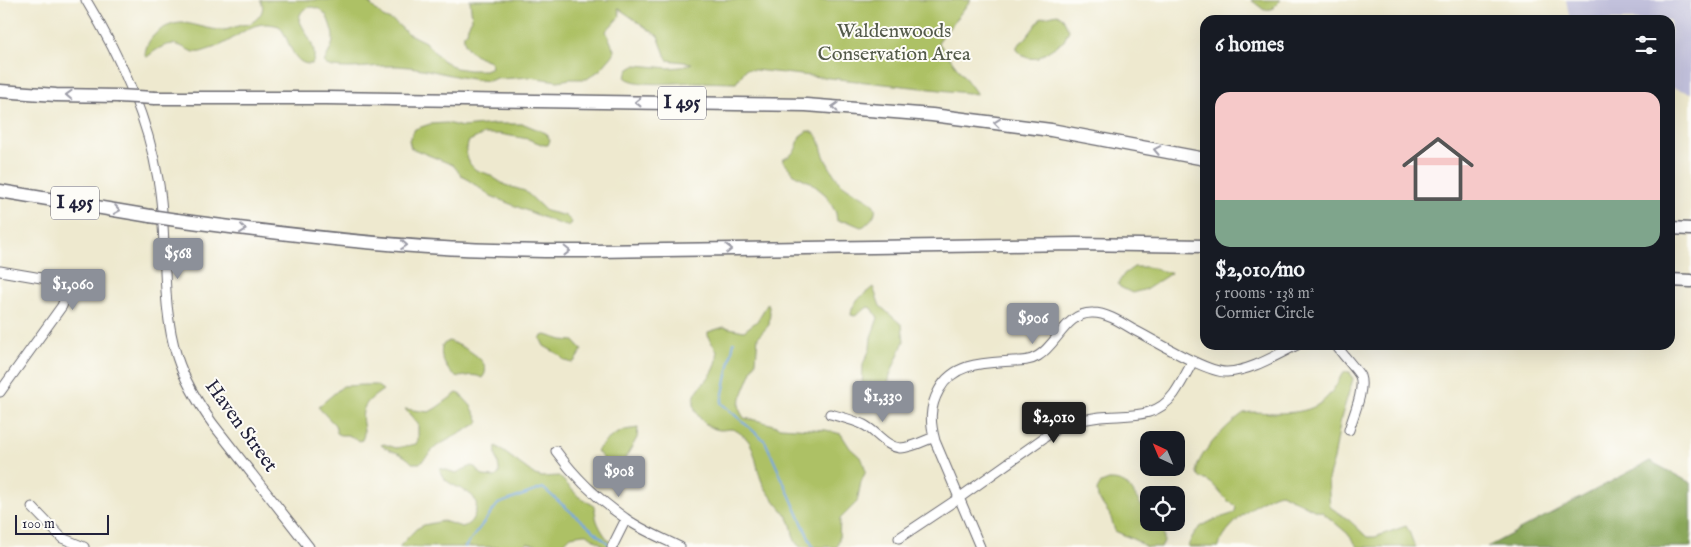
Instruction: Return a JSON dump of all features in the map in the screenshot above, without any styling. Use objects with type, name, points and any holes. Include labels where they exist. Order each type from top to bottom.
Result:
[{"type":"highway","name":"I 495","points":[[0,91],[155,98],[326,98],[816,106],[932,115],[1050,130],[1200,158]]},
{"type":"highway","name":"I 495","points":[[0,191],[150,216],[309,237],[445,248],[595,251],[1076,244],[1200,246]]},
{"type":"highway","points":[[1675,228],[1691,229]]},
{"type":"highway","points":[[1675,280],[1691,281]]},
{"type":"street","name":"Haven Street","points":[[86,0],[118,58],[139,104],[148,132],[159,182],[172,339],[184,376],[209,418],[309,547]]},
{"type":"street","points":[[0,271],[59,281],[65,291],[62,306],[0,392]]},
{"type":"street","points":[[980,547],[931,426],[932,405],[941,386],[962,369],[974,364],[1032,359],[1048,348],[1074,319],[1085,313],[1098,313],[1115,320],[1215,371],[1234,371],[1287,350]]},
{"type":"street","points":[[1340,350],[1360,376],[1358,400],[1349,430]]},
{"type":"street","points":[[899,538],[959,498],[1053,430],[1066,423],[1101,417],[1144,415],[1157,410],[1174,394],[1193,361]]},
{"type":"street","points":[[830,414],[863,424],[893,447],[909,447],[934,437]]},
{"type":"street","points":[[556,451],[566,465],[582,481],[626,519],[680,547]]},
{"type":"street","points":[[32,507],[62,538],[84,547]]},
{"type":"street","points":[[613,546],[626,519]]},
{"type":"shaded area","points":[[1566,0],[1691,0],[1691,93],[1675,88],[1675,15],[1569,15]]},
{"type":"green space","name":"Waldenwoods Conservation Area","points":[[260,0],[366,0],[383,17],[395,22],[407,33],[425,42],[442,60],[456,68],[485,70],[492,67],[490,61],[471,52],[465,45],[464,34],[467,32],[472,19],[470,0],[971,0],[938,42],[977,94],[746,69],[736,83],[697,82],[660,84],[639,82],[625,77],[629,69],[636,65],[669,68],[681,67],[692,63],[667,60],[658,36],[618,8],[620,16],[606,31],[614,54],[600,70],[587,79],[558,81],[529,77],[497,78],[489,81],[463,78],[411,67],[344,68],[329,66],[324,63],[331,47],[333,35],[326,15],[323,11],[314,7],[303,10],[299,19],[313,47],[314,59],[312,64],[300,61],[295,56],[279,26],[270,24],[256,25],[223,44],[204,51],[191,51],[175,44],[167,45],[147,57],[145,56],[148,43],[152,37],[170,25],[185,23],[223,30],[249,24],[261,14],[263,7]]},
{"type":"green space","points":[[1251,0],[1281,0],[1272,9],[1264,10]]},
{"type":"green space","points":[[1057,14],[1063,18],[1069,30],[1064,41],[1038,58],[1028,58],[1021,55],[1017,46],[1026,38],[1041,18]]},
{"type":"green space","points":[[447,123],[462,127],[524,124],[546,133],[550,140],[548,145],[500,134],[484,134],[469,141],[466,149],[467,157],[470,164],[476,170],[488,174],[505,185],[525,191],[546,211],[566,216],[572,222],[571,224],[567,226],[559,224],[491,196],[461,175],[453,165],[411,148],[409,140],[415,129],[430,124]]},
{"type":"green space","points":[[807,131],[814,133],[818,138],[823,154],[839,181],[873,205],[875,210],[873,217],[864,226],[861,227],[849,222],[837,221],[836,213],[826,195],[810,182],[795,175],[782,160],[793,153],[800,136]]},
{"type":"green space","points":[[1134,267],[1147,267],[1171,273],[1147,289],[1132,293],[1118,284],[1124,274]]},
{"type":"green space","points":[[873,287],[880,306],[902,325],[904,341],[890,375],[886,395],[877,403],[861,405],[857,404],[862,389],[863,364],[870,349],[871,337],[878,318],[872,308],[868,307],[855,316],[851,315],[856,302]]},
{"type":"green space","points":[[768,303],[770,312],[769,325],[758,337],[756,361],[739,403],[740,411],[744,418],[780,427],[826,430],[841,434],[850,448],[862,459],[866,471],[861,482],[857,502],[840,519],[837,547],[800,547],[795,541],[791,523],[762,482],[752,448],[747,439],[735,430],[720,430],[708,426],[695,409],[694,402],[697,391],[712,373],[717,359],[716,350],[708,337],[708,332],[724,327],[744,331],[757,321]]},
{"type":"green space","points":[[546,335],[562,340],[574,341],[582,350],[572,363],[564,360],[544,346],[540,338]]},
{"type":"green space","points":[[449,341],[468,350],[481,360],[485,366],[482,378],[472,375],[458,377],[449,371],[441,353],[442,345]]},
{"type":"green space","points":[[1350,372],[1353,379],[1341,418],[1334,459],[1328,479],[1330,507],[1349,520],[1367,537],[1375,537],[1406,526],[1416,547],[1358,547],[1347,533],[1322,512],[1314,510],[1281,493],[1264,500],[1244,514],[1227,531],[1219,547],[1188,547],[1199,528],[1211,521],[1232,514],[1236,507],[1211,483],[1198,475],[1197,469],[1200,460],[1213,441],[1244,413],[1288,413],[1316,406],[1330,394],[1342,374]]},
{"type":"green space","points":[[376,385],[383,390],[370,400],[364,408],[362,417],[364,434],[360,441],[348,435],[337,433],[335,425],[318,407],[343,386]]},
{"type":"green space","points":[[457,393],[471,406],[479,421],[477,424],[437,446],[420,463],[412,463],[404,456],[381,445],[384,444],[396,448],[416,444],[418,440],[418,424],[405,409],[429,412]]},
{"type":"green space","points":[[638,428],[637,438],[623,462],[611,466],[597,451],[605,442],[619,432]]},
{"type":"green space","points":[[496,446],[535,475],[542,477],[559,476],[579,497],[593,505],[600,528],[616,547],[605,547],[587,534],[583,534],[571,536],[560,547],[539,547],[528,543],[521,547],[399,547],[416,529],[424,525],[443,521],[462,527],[470,522],[474,516],[476,504],[474,498],[447,481],[442,475],[440,468],[456,473],[471,466],[475,467],[483,476],[495,477],[499,474]]},
{"type":"green space","points":[[1650,461],[1691,483],[1691,547],[1487,547]]},
{"type":"green space","points":[[1109,480],[1118,481],[1129,487],[1140,503],[1140,531],[1162,531],[1164,534],[1164,542],[1161,547],[1146,547],[1115,531],[1110,515],[1098,498],[1097,490],[1101,483]]},
{"type":"waterway","points":[[734,342],[721,403],[765,441],[813,547]]},
{"type":"waterway","points":[[465,547],[498,504],[543,488],[610,545]]}]
